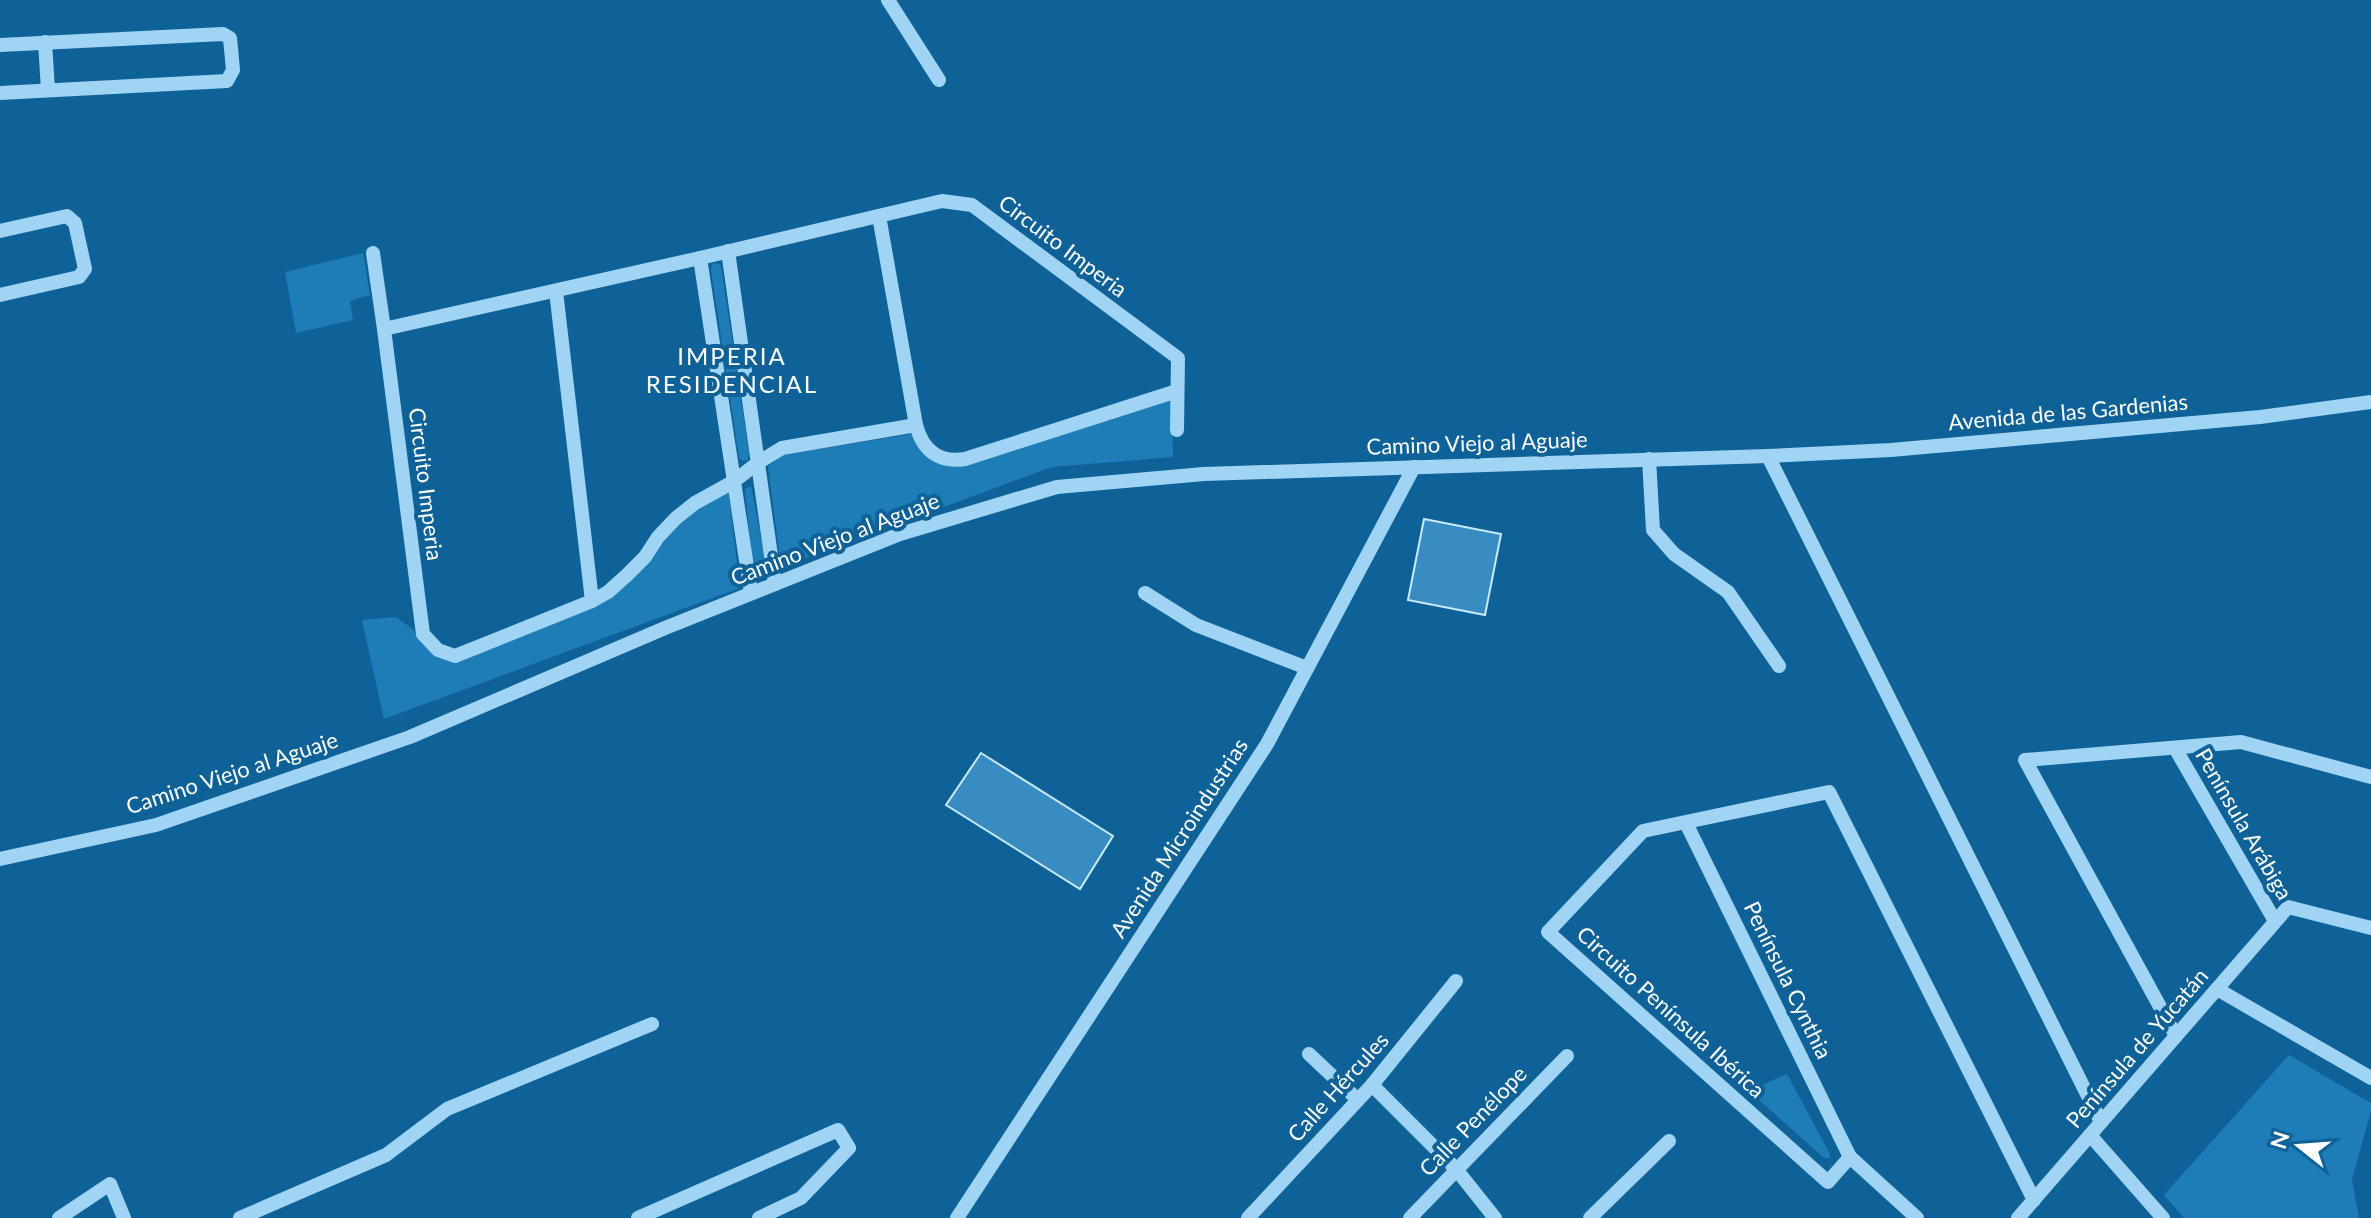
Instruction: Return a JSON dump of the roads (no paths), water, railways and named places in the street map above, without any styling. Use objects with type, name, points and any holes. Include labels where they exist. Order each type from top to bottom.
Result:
[{"type":"street","points":[[888,0],[939,80]]},
{"type":"street","points":[[0,45],[223,34],[230,38],[233,70],[227,81],[0,93]]},
{"type":"street","points":[[45,42],[48,90]]},
{"type":"street","name":"Circuito Imperia","points":[[916,425],[782,448],[676,518],[627,575],[608,592],[455,656],[438,650],[423,634],[384,329],[942,201],[972,205],[1178,358],[1177,430]]},
{"type":"street","points":[[0,231],[67,216],[75,223],[85,269],[79,277],[0,295]]},
{"type":"street","points":[[879,216],[916,425],[919,437],[931,452],[949,461],[965,459],[1177,391]]},
{"type":"street","points":[[728,251],[775,584]]},
{"type":"street","points":[[373,253],[384,329]]},
{"type":"street","points":[[700,258],[751,593]]},
{"type":"street","points":[[556,291],[592,601]]},
{"type":"street","name":"Avenida de las Gardenias","points":[[1768,456],[1891,450],[2229,420],[2371,402]]},
{"type":"street","points":[[1768,456],[2101,1122]]},
{"type":"street","name":"Camino Viejo al Aguaje","points":[[2,858],[156,825],[410,737],[751,593],[900,534],[1057,487],[1204,474],[1768,456]]},
{"type":"street","points":[[1649,459],[1653,530],[1674,554],[1728,592],[1779,666]]},
{"type":"street","name":"Avenida Microindustrias","points":[[957,1218],[1267,744],[1414,467]]},
{"type":"street","points":[[1145,593],[1196,625],[1307,668]]},
{"type":"street","points":[[2176,1036],[2025,760],[2241,742],[2371,777]]},
{"type":"street","name":"Península Arábiga","points":[[2175,748],[2275,921]]},
{"type":"street","name":"Circuito Península Ibérica","points":[[1850,1157],[1828,1182],[1548,932],[1643,831],[1829,792],[2034,1200]]},
{"type":"street","name":"Península Cynthia","points":[[1686,823],[1850,1157]]},
{"type":"street","name":"Península de Yucatán","points":[[2018,1218],[2288,907],[2371,928]]},
{"type":"street","name":"Calle Hércules","points":[[1248,1218],[1372,1085],[1456,981]]},
{"type":"street","points":[[2217,989],[2371,1078]]},
{"type":"street","points":[[240,1218],[386,1155],[447,1109],[652,1024]]},
{"type":"street","points":[[1309,1054],[1358,1100]]},
{"type":"street","name":"Calle Penélope","points":[[1410,1218],[1567,1056]]},
{"type":"street","points":[[1372,1085],[1456,1169],[1495,1218]]},
{"type":"street","points":[[638,1218],[838,1130],[849,1148],[801,1198],[759,1218]]},
{"type":"street","points":[[2090,1135],[2163,1218]]},
{"type":"street","points":[[1590,1218],[1669,1141]]},
{"type":"street","points":[[1850,1157],[1917,1218]]},
{"type":"street","points":[[59,1218],[110,1184],[124,1218]]},
{"type":"district","name":"IMPERIA RESIDENCIAL","points":[[732,371]]}]
